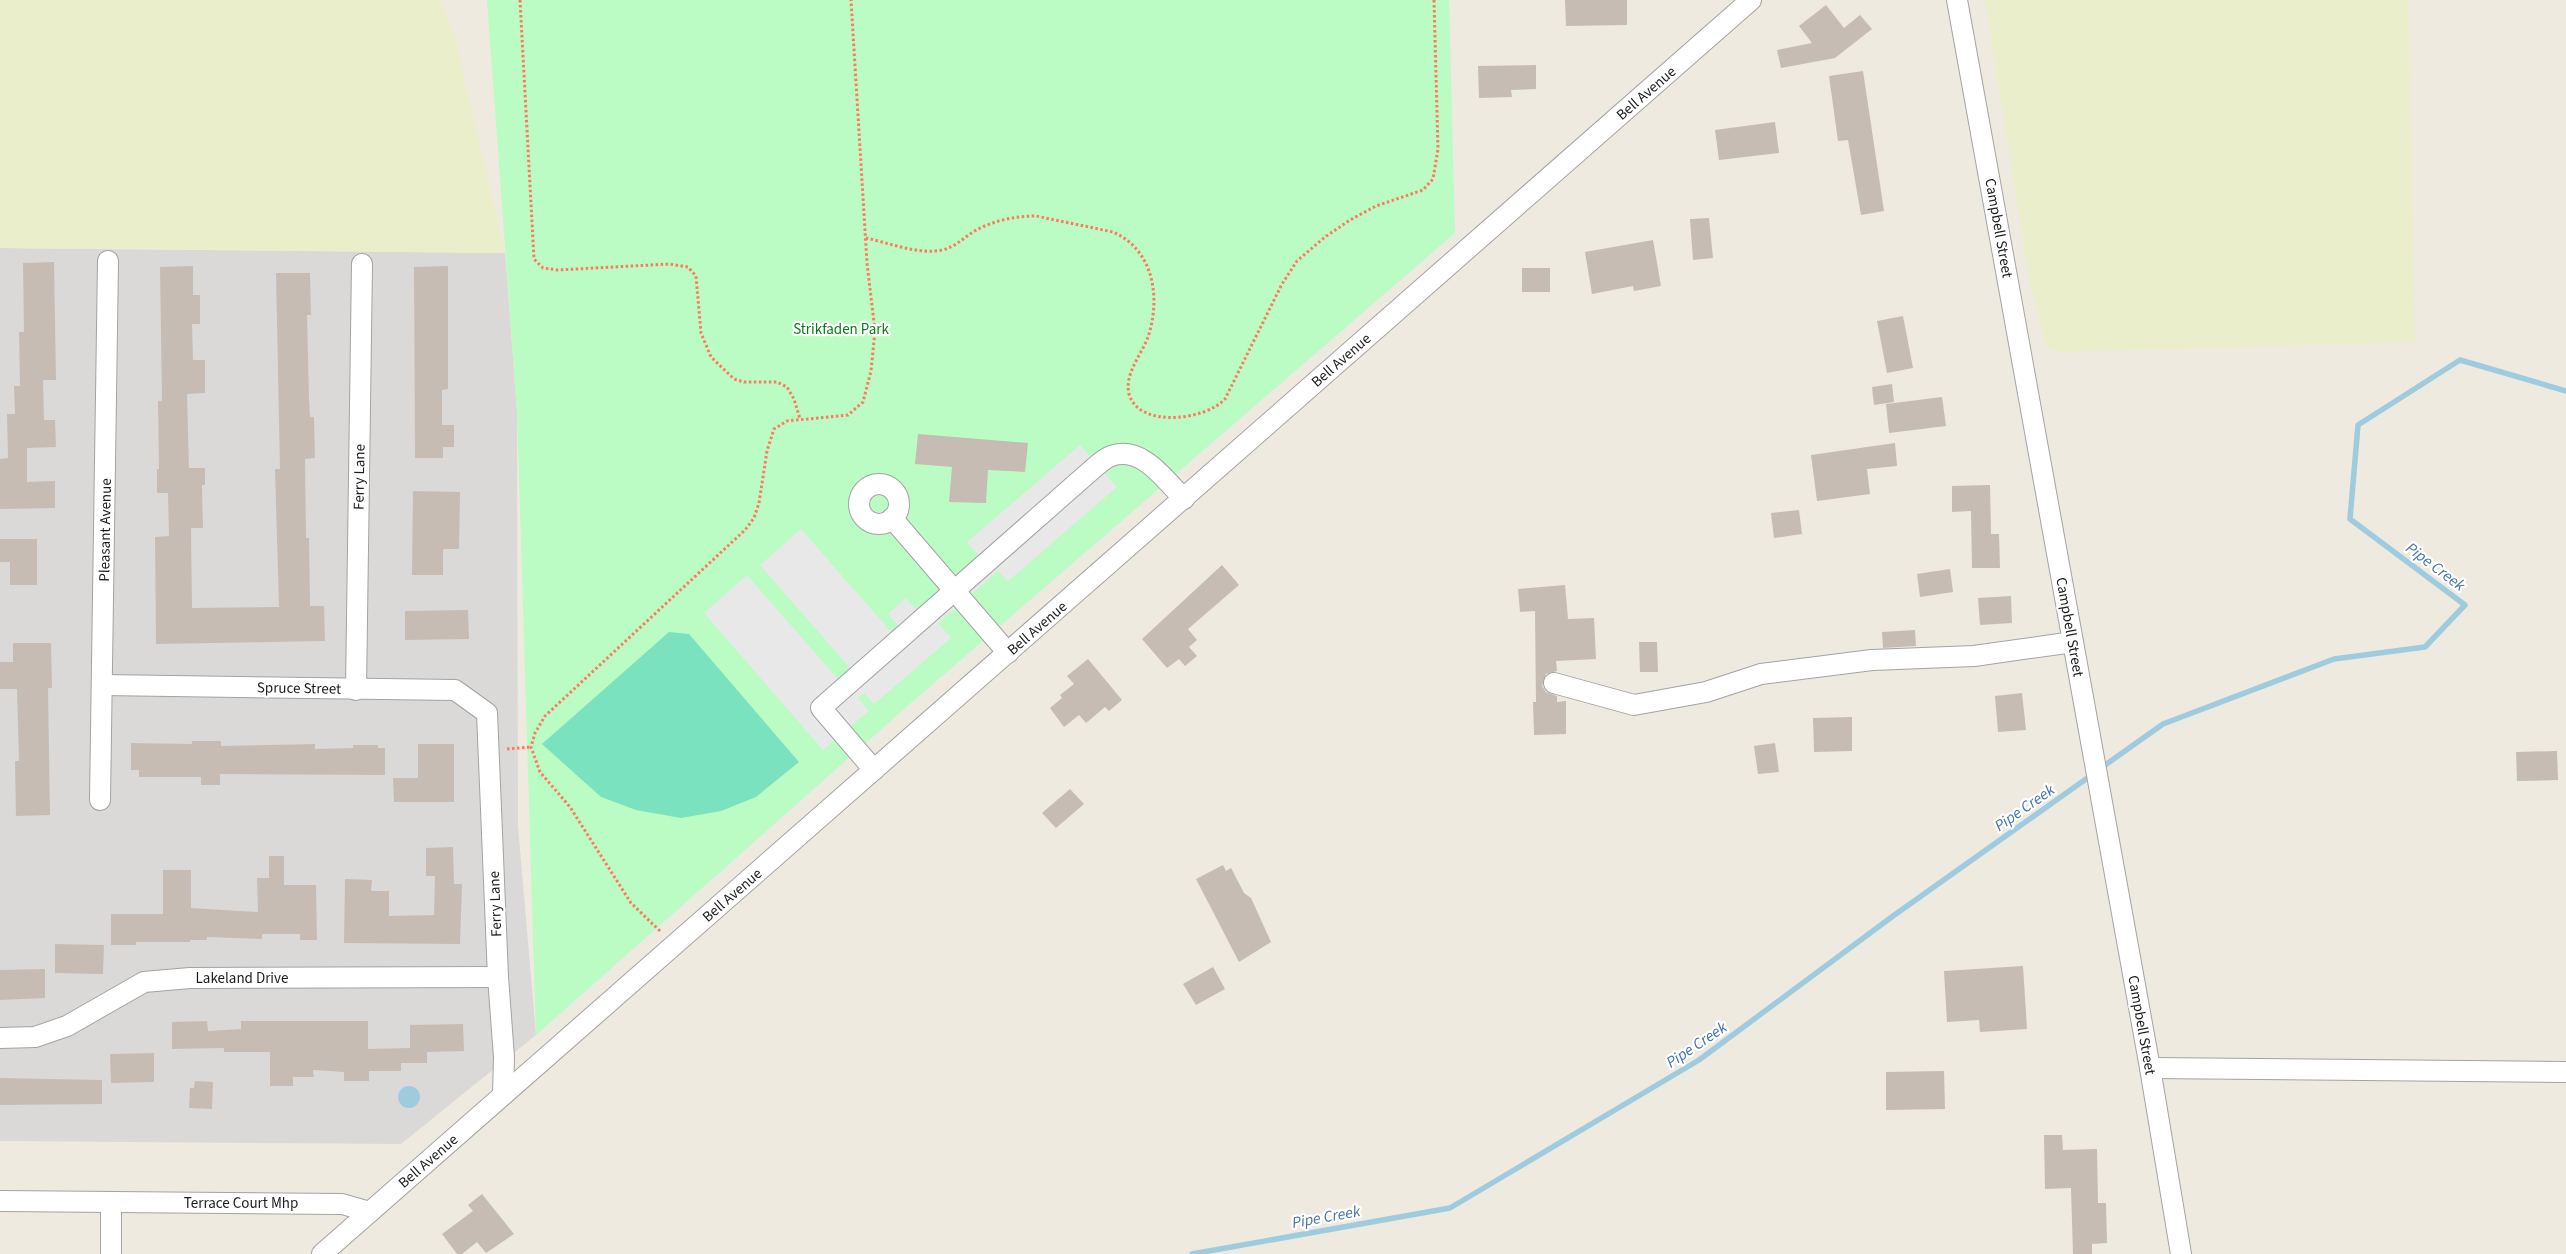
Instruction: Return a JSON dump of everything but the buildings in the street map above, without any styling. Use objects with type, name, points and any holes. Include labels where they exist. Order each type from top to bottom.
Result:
[{"type":"street","name":"Bell Avenue","points":[[322,1254],[1751,0]]},
{"type":"street","name":"Campbell Street","points":[[1957,0],[2090,745],[2150,1068],[2181,1254]]},
{"type":"street","name":"Pleasant Avenue","points":[[100,800],[108,261]]},
{"type":"street","name":"Ferry Lane","points":[[356,690],[362,264]]},
{"type":"street","points":[[874,770],[821,708],[1094,467],[1111,456],[1129,454],[1141,458],[1184,499]]},
{"type":"street","points":[[892,518],[1008,653]]},
{"type":"street","points":[[1554,682],[1634,705],[1706,692],[1761,674],[1872,660],[1974,656],[2073,642]]},
{"type":"street","name":"Spruce Street","points":[[103,685],[455,690],[487,713]]},
{"type":"street","name":"Ferry Lane","points":[[487,713],[498,977],[504,1057],[503,1094]]},
{"type":"street","name":"Lakeland Drive","points":[[0,1038],[35,1037],[67,1026],[144,982],[190,978],[498,977]]},
{"type":"street","points":[[2150,1068],[2566,1072]]},
{"type":"street","name":"Terrace Court Mhp","points":[[0,1201],[342,1204],[370,1212]]},
{"type":"street","points":[[111,1202],[111,1254]]},
{"type":"path","points":[[520,0],[534,259],[543,268],[558,270],[669,264],[688,267],[696,276],[701,333],[711,357],[734,379],[744,382],[776,382],[787,387],[794,399],[800,419]]},
{"type":"path","points":[[676,944],[641,915],[631,903],[579,820],[540,772],[532,747],[535,733],[545,716],[745,530],[754,518],[759,504],[767,451],[774,429],[787,421],[840,418],[856,410],[863,402],[874,355],[875,331],[866,238],[851,0]]},
{"type":"path","points":[[866,238],[928,251],[941,250],[953,246],[974,231],[993,223],[1025,216],[1075,224],[1122,235],[1136,248],[1147,266],[1154,287],[1155,298],[1148,337],[1130,376],[1129,393],[1139,408],[1158,416],[1186,417],[1210,411],[1225,399],[1282,284],[1301,257],[1350,220],[1376,206],[1423,190],[1432,179],[1438,150],[1434,0]]},
{"type":"path","points":[[489,751],[532,747]]},
{"type":"shaded area","points":[[0,248],[505,253],[517,411],[518,826],[536,1035],[401,1144],[0,1141]]},
{"type":"shaded area","points":[[1080,445],[1117,487],[1008,581],[998,571],[938,623],[951,638],[874,704],[864,693],[858,698],[869,711],[823,750],[704,613],[747,575],[838,679],[850,668],[760,565],[801,529],[892,633],[899,626],[888,614],[906,598],[919,613],[982,559],[967,542]]},
{"type":"green space","points":[[0,0],[440,0],[455,37],[505,253],[0,248]]},
{"type":"green space","name":"Strikfaden Park","points":[[487,0],[1449,0],[1455,233],[911,703],[536,1035],[517,411]]},
{"type":"green space","points":[[1985,0],[2408,0],[2415,342],[2056,352],[2046,345],[2030,284]]},
{"type":"green space","points":[[669,632],[689,634],[799,762],[756,797],[721,811],[681,818],[636,810],[601,797],[542,744]]},
{"type":"water","points":[[409,1086],[419,1093],[420,1097],[413,1107],[409,1108],[399,1101],[398,1097],[405,1087]]},
{"type":"waterway","name":"Pipe Creek","points":[[2101,768],[2163,724],[2334,659],[2425,647],[2465,605],[2350,519],[2358,425],[2460,360],[2566,391]]},
{"type":"waterway","name":"Pipe Creek","points":[[1192,1254],[1450,1208],[1699,1060],[1893,916],[2093,774]]}]
